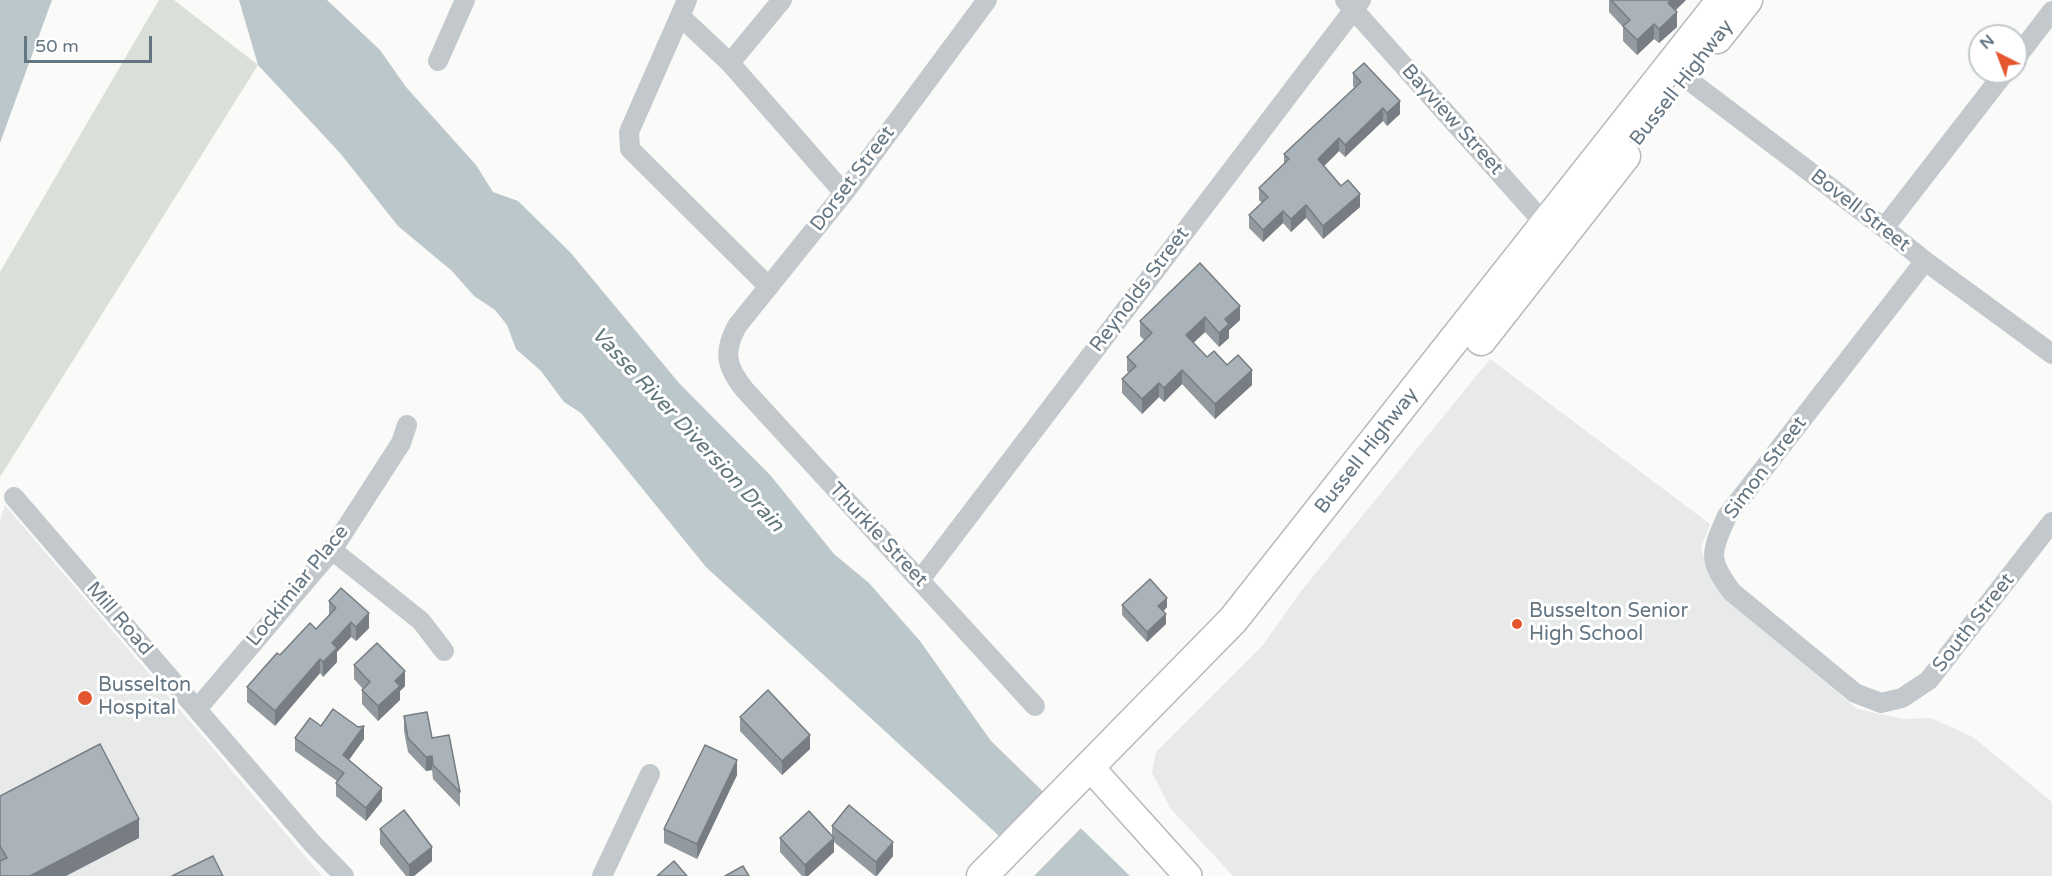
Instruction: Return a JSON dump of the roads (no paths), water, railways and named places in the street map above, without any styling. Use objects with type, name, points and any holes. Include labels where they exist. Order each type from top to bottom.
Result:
[{"type":"main road","name":"Bussell Highway","points":[[1678,73],[1722,0]]},
{"type":"main road","name":"Bussell Highway","points":[[996,872],[1067,805],[1096,774],[1227,652],[1292,578],[1552,233],[1678,73],[1747,0]]},
{"type":"street","points":[[438,61],[465,0]]},
{"type":"street","points":[[730,63],[782,0]]},
{"type":"street","name":"Dorset Street","points":[[727,360],[729,346],[737,326],[844,193],[987,0]]},
{"type":"street","name":"Bayview Street","points":[[1353,3],[1552,233]]},
{"type":"street","name":"Reynolds Street","points":[[920,580],[1353,3]]},
{"type":"street","points":[[769,287],[630,149],[629,132],[683,8],[844,193]]},
{"type":"street","points":[[2028,42],[2052,11]]},
{"type":"street","name":"Bovell Street","points":[[1678,73],[1925,261],[2052,354]]},
{"type":"street","points":[[1884,228],[1996,84]]},
{"type":"street","name":"Simon Street","points":[[1881,703],[1855,693],[1732,592],[1718,572],[1713,546],[1727,516],[1925,261]]},
{"type":"street","name":"Thurkle Street","points":[[727,360],[744,389],[1035,706]]},
{"type":"street","name":"Lockimiar Place","points":[[197,709],[332,550],[401,443],[407,425]]},
{"type":"street","name":"Mill Road","points":[[14,496],[312,843],[344,876]]},
{"type":"street","name":"South Street","points":[[1881,703],[1902,698],[1929,680],[2052,522]]},
{"type":"street","points":[[332,550],[421,621],[444,651]]},
{"type":"street","points":[[602,876],[650,774]]},
{"type":"street","points":[[1096,774],[1188,876]]},
{"type":"water","points":[[0,0],[52,0],[0,143]]},
{"type":"water","name":"Vasse River Diversion Drain","points":[[239,0],[327,0],[380,50],[406,87],[476,165],[493,192],[518,201],[570,252],[679,383],[771,476],[834,554],[869,583],[920,641],[991,741],[1130,876],[1031,876],[997,834],[706,567],[581,413],[564,402],[541,371],[516,349],[507,325],[495,310],[474,296],[452,271],[398,226],[340,153],[258,65]]},
{"type":"place","name":"Busselton Senior High School","points":[[1517,624]]},
{"type":"place","name":"Busselton Hospital","points":[[85,698]]}]
